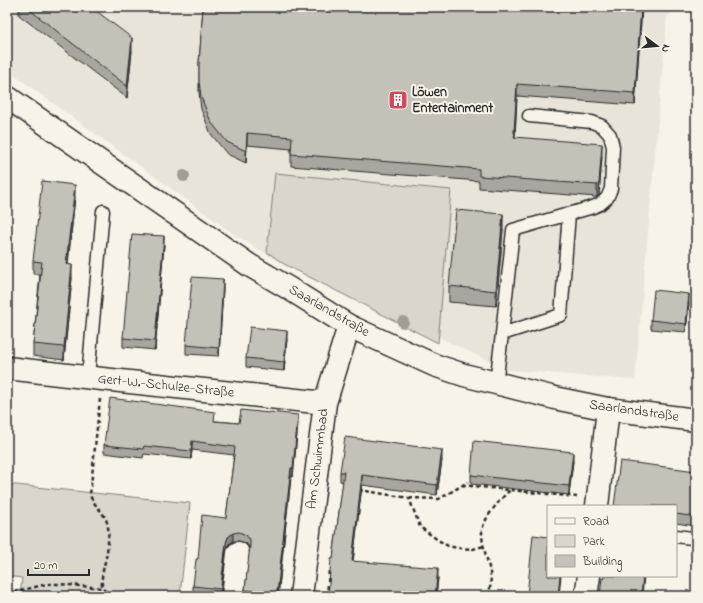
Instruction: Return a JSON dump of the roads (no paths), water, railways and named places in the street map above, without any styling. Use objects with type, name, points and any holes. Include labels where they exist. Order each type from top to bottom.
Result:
[{"type":"main road","name":"Saarlandstraße","points":[[7,97],[249,265],[349,326],[434,365],[496,384],[608,409],[696,420]]},
{"type":"main road","name":"Am Schwimmbad","points":[[302,596],[325,403],[349,326]]},
{"type":"main road","name":"Gert-W.-Schulze-Straße","points":[[7,368],[325,403]]},
{"type":"main road","points":[[597,502],[608,409]]},
{"type":"main road","points":[[233,596],[238,552]]},
{"type":"main road","points":[[586,596],[589,577]]},
{"type":"lane","points":[[496,384],[513,230],[600,204],[607,198],[611,189],[613,147],[610,135],[602,126],[592,122],[529,116]]},
{"type":"lane","points":[[95,378],[102,211]]},
{"type":"lane","points":[[502,334],[561,315],[569,214]]},
{"type":"lane","points":[[677,536],[692,538]]},
{"type":"place","name":"Löwen Entertainment","points":[[398,100]]}]
